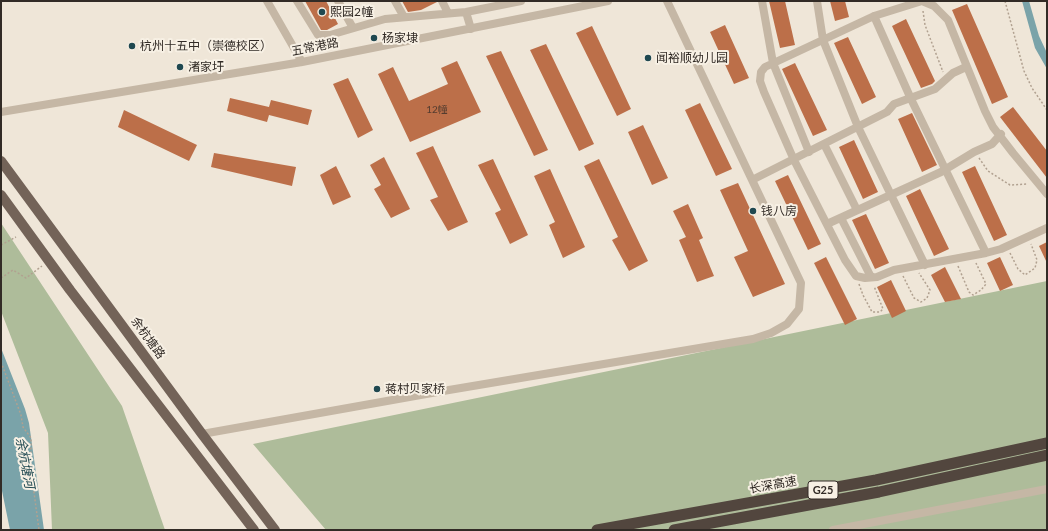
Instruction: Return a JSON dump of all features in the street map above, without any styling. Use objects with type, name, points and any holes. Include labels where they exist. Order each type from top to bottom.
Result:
[{"type":"highway","name":"长深高速","points":[[597,530],[876,480],[1047,443]]},
{"type":"highway","name":"G25","points":[[674,530],[879,492],[1047,455]]},
{"type":"main road","name":"余杭塘路","points":[[1,161],[202,434],[275,530]]},
{"type":"main road","points":[[1,195],[49,261],[254,530]]},
{"type":"street","points":[[267,1],[302,62]]},
{"type":"street","points":[[297,1],[318,35],[330,35],[385,19],[466,12],[521,1]]},
{"type":"street","points":[[338,1],[353,28]]},
{"type":"street","points":[[395,1],[404,17]]},
{"type":"street","points":[[442,1],[448,13]]},
{"type":"street","name":"五常港路","points":[[1,112],[302,62],[608,1]]},
{"type":"street","points":[[202,434],[443,391],[753,339],[771,333],[787,324],[798,309],[801,283],[667,1]]},
{"type":"street","points":[[762,1],[773,63],[809,152]]},
{"type":"street","points":[[817,1],[823,40],[858,127],[925,265]]},
{"type":"street","points":[[1047,194],[993,127],[966,66],[948,20],[934,6],[922,1],[874,16],[773,63],[761,72],[760,80],[764,92],[794,160],[845,260],[856,276],[865,278],[871,277],[899,269],[986,253],[1047,228]]},
{"type":"street","points":[[466,12],[471,28]]},
{"type":"street","points":[[874,16],[911,99],[986,253]]},
{"type":"street","points":[[752,180],[887,112],[894,104],[935,89],[953,73],[966,66]]},
{"type":"street","points":[[827,224],[946,169],[974,152],[992,144],[1000,135]]},
{"type":"street","points":[[824,144],[857,210]]},
{"type":"street","points":[[841,218],[871,277]]},
{"type":"street","points":[[833,530],[1047,489]]},
{"type":"path","points":[[922,1],[925,25],[946,79]]},
{"type":"path","points":[[1005,1],[1024,71],[1032,88],[1047,110]]},
{"type":"path","points":[[974,152],[988,171],[1010,185],[1038,183]]},
{"type":"path","points":[[1006,246],[1018,269],[1025,275],[1035,268],[1037,260],[1028,236]]},
{"type":"path","points":[[1,245],[16,238]]},
{"type":"path","points":[[955,259],[969,292],[973,295],[986,284],[972,256]]},
{"type":"path","points":[[1,278],[13,270],[26,278],[49,261]]},
{"type":"path","points":[[899,269],[914,298],[921,302],[927,298],[930,290],[914,267]]},
{"type":"path","points":[[856,276],[863,295],[872,312],[880,312],[883,309],[871,277]]},
{"type":"path","points":[[1,362],[21,415],[23,427],[31,438],[31,470],[39,530]]},
{"type":"green space","points":[[1,223],[122,406],[165,530],[52,530],[48,433],[1,311]]},
{"type":"green space","points":[[1047,281],[1047,530],[326,530],[253,444]]},
{"type":"water","points":[[1022,1],[1029,1],[1039,36],[1047,53],[1047,69],[1035,48]]},
{"type":"water","name":"余杭塘河","points":[[1,348],[29,423],[44,530],[10,530],[1,486]]},
{"type":"building","name":"熙园2幢","points":[[305,1],[326,1],[338,24],[327,30],[321,30]]},
{"type":"building","points":[[402,1],[437,2],[421,10],[408,12]]},
{"type":"building","points":[[769,1],[785,1],[795,45],[780,48]]},
{"type":"building","points":[[830,1],[845,1],[849,17],[835,21]]},
{"type":"building","points":[[967,4],[1008,97],[992,104],[952,10]]},
{"type":"building","points":[[906,19],[935,81],[932,84],[921,88],[892,26]]},
{"type":"building","points":[[725,25],[749,78],[734,84],[710,32]]},
{"type":"building","points":[[592,26],[631,109],[617,116],[576,33]]},
{"type":"building","points":[[848,37],[876,97],[862,104],[834,43]]},
{"type":"building","points":[[546,44],[594,144],[579,151],[530,50]]},
{"type":"building","points":[[501,51],[548,150],[534,156],[486,56]]},
{"type":"building","points":[[457,61],[481,112],[410,142],[378,74],[393,67],[409,101],[448,84],[441,68]]},
{"type":"building","points":[[795,63],[827,130],[813,136],[782,69]]},
{"type":"building","points":[[348,78],[373,130],[358,138],[333,84]]},
{"type":"building","points":[[230,98],[269,107],[271,100],[312,110],[308,125],[269,115],[267,122],[227,111]]},
{"type":"building","points":[[700,103],[732,169],[716,176],[685,110]]},
{"type":"building","points":[[1013,107],[1047,151],[1047,178],[1000,117]]},
{"type":"building","points":[[124,110],[197,145],[189,161],[118,127]]},
{"type":"building","points":[[912,113],[937,165],[922,172],[898,119]]},
{"type":"building","points":[[643,125],[668,178],[652,185],[628,132]]},
{"type":"building","points":[[854,140],[878,192],[863,199],[839,147]]},
{"type":"building","points":[[433,146],[468,222],[448,231],[430,200],[438,197],[416,153]]},
{"type":"building","points":[[214,153],[296,167],[292,186],[211,167]]},
{"type":"building","points":[[384,157],[410,209],[391,218],[374,189],[381,185],[370,165]]},
{"type":"building","points":[[493,159],[528,235],[510,244],[495,213],[501,210],[478,165]]},
{"type":"building","points":[[599,159],[648,261],[629,271],[612,240],[618,237],[584,166]]},
{"type":"building","points":[[336,166],[351,197],[333,205],[320,175]]},
{"type":"building","points":[[975,166],[1007,235],[994,241],[962,172]]},
{"type":"building","points":[[550,169],[585,247],[563,258],[549,225],[555,222],[534,176]]},
{"type":"building","points":[[788,175],[821,244],[808,250],[775,181]]},
{"type":"building","points":[[738,183],[785,284],[753,297],[734,257],[748,251],[720,190]]},
{"type":"building","points":[[920,189],[949,249],[934,256],[906,196]]},
{"type":"building","points":[[688,204],[703,238],[699,240],[714,276],[697,282],[679,240],[686,237],[673,211]]},
{"type":"building","points":[[866,214],[889,263],[875,269],[852,220]]},
{"type":"building","points":[[1047,242],[1047,263],[1039,246]]},
{"type":"building","points":[[826,257],[857,319],[845,325],[814,263]]},
{"type":"building","points":[[1000,257],[1013,285],[1000,291],[987,263]]},
{"type":"building","points":[[945,267],[961,299],[945,302],[931,275]]},
{"type":"building","points":[[891,280],[906,311],[892,318],[877,287]]},
{"type":"place","name":"熙园2幢","points":[[322,12]]},
{"type":"place","name":"杨家埭","points":[[374,38]]},
{"type":"place","name":"杭州十五中（崇德校区）","points":[[132,46]]},
{"type":"place","name":"闻裕顺幼儿园","points":[[648,58]]},
{"type":"place","name":"渚家圩","points":[[180,67]]},
{"type":"place","name":"钱八房","points":[[753,211]]},
{"type":"place","name":"蒋村贝家桥","points":[[377,389]]}]
